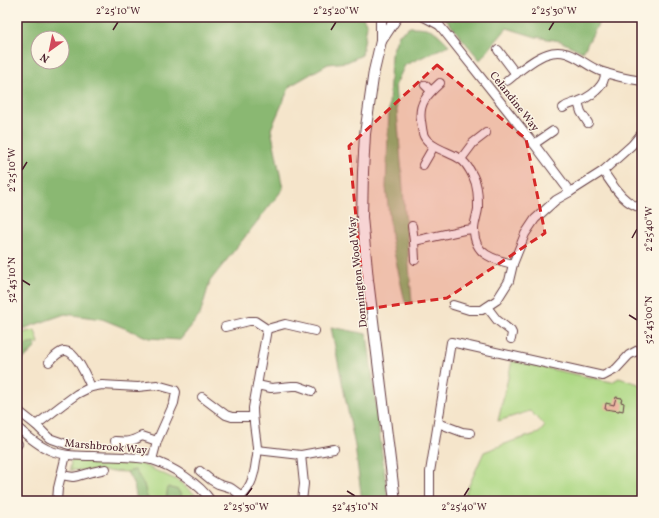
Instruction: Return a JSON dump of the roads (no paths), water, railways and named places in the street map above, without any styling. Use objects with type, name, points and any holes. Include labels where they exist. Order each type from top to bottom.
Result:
[{"type":"main road","name":"Donnington Wood Way","points":[[381,17],[381,42],[374,71],[365,134],[362,217],[368,280],[395,501]]},
{"type":"main road","name":"Donnington Wood Way","points":[[381,42],[398,17]]},
{"type":"street","name":"Celandine Way","points":[[424,17],[440,26]]},
{"type":"street","name":"Celandine Way","points":[[434,17],[570,192]]},
{"type":"street","points":[[498,50],[516,74]]},
{"type":"street","points":[[507,81],[539,57],[548,53],[557,52],[568,53],[606,73],[642,81]]},
{"type":"street","points":[[565,106],[578,102],[592,94],[603,82],[606,73]]},
{"type":"street","points":[[440,82],[428,88],[420,109],[424,136],[434,146],[462,159],[473,176],[477,188],[478,210],[474,229],[478,247],[483,253],[489,256],[513,264]]},
{"type":"street","points":[[578,102],[581,112],[588,123]]},
{"type":"street","points":[[534,144],[553,130]]},
{"type":"street","points":[[462,159],[473,143],[486,133]]},
{"type":"street","points":[[453,305],[469,310],[482,310],[497,300],[509,281],[513,264],[525,234],[535,219],[556,200],[602,171],[632,145],[642,133]]},
{"type":"street","points":[[427,163],[434,146]]},
{"type":"street","points":[[602,171],[626,201],[642,208]]},
{"type":"street","points":[[412,226],[415,260]]},
{"type":"street","points":[[414,241],[474,229]]},
{"type":"street","points":[[487,307],[497,320],[511,331],[511,339]]},
{"type":"street","points":[[225,327],[255,321],[270,328],[285,324],[315,332]]},
{"type":"street","points":[[200,471],[218,484],[231,488],[239,498],[248,488],[252,479],[258,450],[253,408],[270,328]]},
{"type":"street","points":[[430,501],[430,472],[451,342],[603,376],[616,369],[629,355],[642,348]]},
{"type":"street","points":[[49,362],[63,351],[74,355],[81,362],[92,387]]},
{"type":"street","points":[[36,426],[77,394],[92,387],[102,385],[138,387],[157,385],[176,392],[174,403],[157,441],[152,460]]},
{"type":"street","points":[[257,385],[271,388],[298,386],[312,392]]},
{"type":"street","points":[[202,397],[226,415],[232,417],[253,417]]},
{"type":"street","points":[[17,410],[49,438],[69,445]]},
{"type":"street","points":[[438,423],[462,432],[470,433]]},
{"type":"street","name":"Marshbrook Way","points":[[17,426],[26,436],[48,450],[66,455],[131,457],[152,460],[184,475],[207,494],[211,501]]},
{"type":"street","points":[[115,441],[127,442],[142,436],[157,441]]},
{"type":"street","points":[[258,450],[301,455],[334,449]]},
{"type":"street","points":[[57,501],[58,488],[66,455]]},
{"type":"street","points":[[301,455],[304,484],[302,501]]},
{"type":"street","points":[[61,475],[73,477],[106,469]]}]
